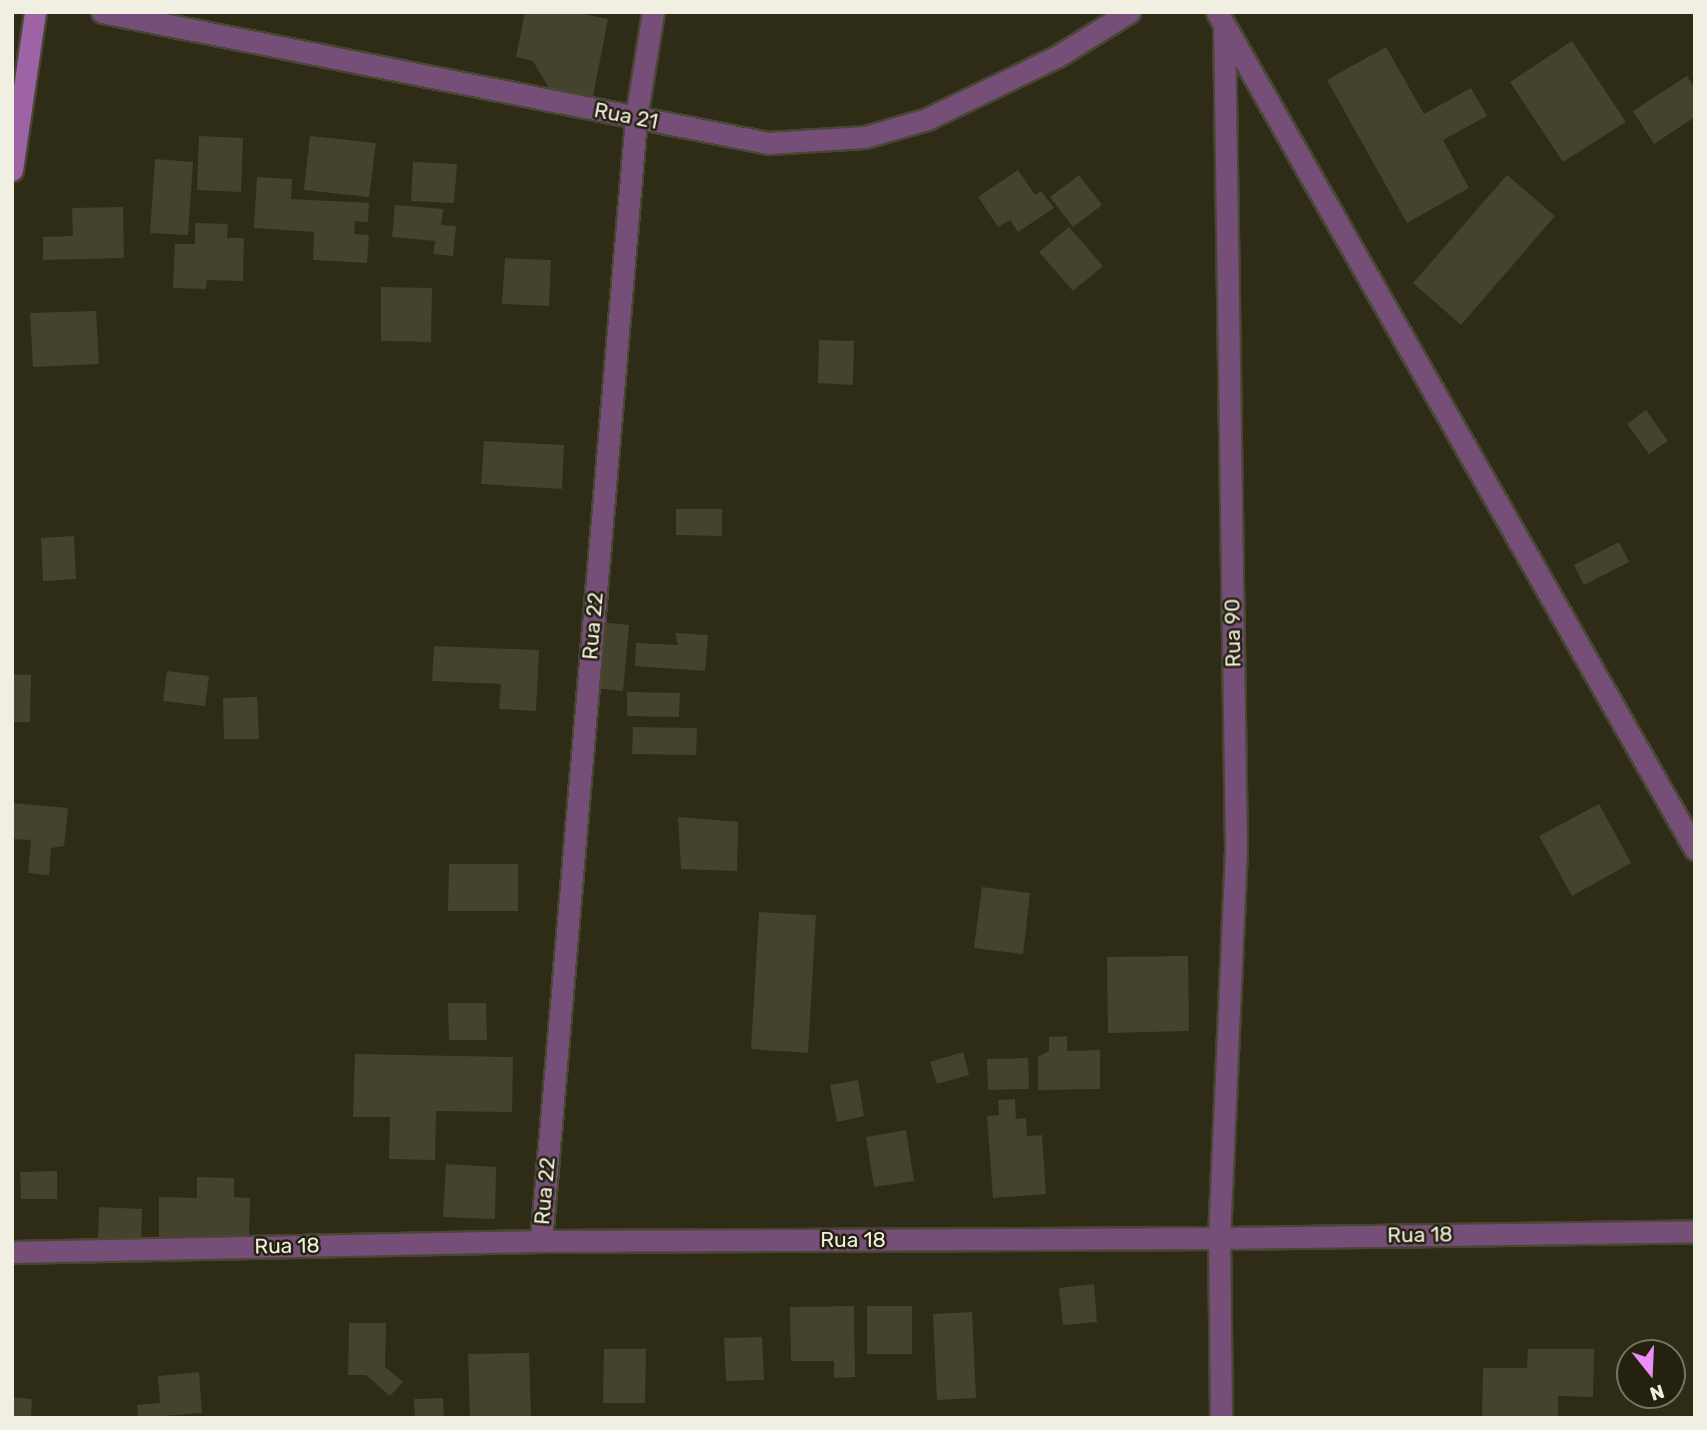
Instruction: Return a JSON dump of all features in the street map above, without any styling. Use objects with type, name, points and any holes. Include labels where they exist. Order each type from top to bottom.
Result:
[{"type":"main road","points":[[12,170],[35,12]]},
{"type":"street","name":"Rua 21","points":[[102,12],[768,142],[865,136],[927,119],[996,87],[1129,12]]},
{"type":"street","name":"Rua 22","points":[[541,1241],[636,118],[653,12]]},
{"type":"street","points":[[1221,19],[1695,849]]},
{"type":"street","name":"Rua 90","points":[[1221,19],[1236,851],[1219,1238],[1221,1418]]},
{"type":"street","name":"Rua 18","points":[[12,1252],[541,1241],[1219,1238],[1695,1231]]},
{"type":"building","points":[[525,12],[573,12],[608,19],[593,96],[549,88],[533,61],[516,57]]},
{"type":"building","points":[[1572,41],[1626,122],[1563,162],[1510,82]]},
{"type":"building","points":[[1386,47],[1424,114],[1471,88],[1487,116],[1443,140],[1469,188],[1407,223],[1327,80]]},
{"type":"building","points":[[1687,76],[1695,89],[1695,117],[1654,144],[1633,111]]},
{"type":"building","points":[[199,136],[243,138],[241,192],[197,190]]},
{"type":"building","points":[[310,136],[376,143],[369,197],[304,190]]},
{"type":"building","points":[[155,159],[193,162],[188,235],[150,233]]},
{"type":"building","points":[[413,162],[457,164],[454,203],[411,201]]},
{"type":"building","points":[[1018,170],[1035,195],[1041,191],[1054,208],[1018,232],[1010,220],[998,227],[978,197]]},
{"type":"building","points":[[1079,175],[1102,205],[1073,227],[1050,197]]},
{"type":"building","points":[[1507,175],[1555,216],[1461,325],[1413,283]]},
{"type":"building","points":[[257,177],[292,179],[291,199],[369,203],[368,222],[355,221],[354,234],[369,235],[367,263],[313,260],[314,232],[254,228]]},
{"type":"building","points":[[395,205],[443,209],[441,225],[456,226],[453,256],[433,254],[435,241],[392,237]]},
{"type":"building","points":[[123,207],[124,258],[43,260],[43,237],[73,236],[72,208]]},
{"type":"building","points":[[195,223],[228,224],[227,238],[244,238],[243,281],[207,280],[206,289],[173,288],[175,244],[195,244]]},
{"type":"building","points":[[1069,227],[1103,266],[1073,291],[1039,252]]},
{"type":"building","points":[[505,258],[551,260],[549,306],[502,304]]},
{"type":"building","points":[[381,287],[432,288],[431,342],[381,341]]},
{"type":"building","points":[[96,311],[99,364],[33,367],[30,313]]},
{"type":"building","points":[[819,340],[854,341],[853,385],[818,383]]},
{"type":"building","points":[[1646,410],[1668,441],[1649,454],[1627,424]]},
{"type":"building","points":[[484,441],[564,445],[562,489],[481,484]]},
{"type":"building","points":[[676,509],[722,509],[722,536],[676,535]]},
{"type":"building","points":[[74,536],[76,579],[43,581],[41,538]]},
{"type":"building","points":[[1619,542],[1629,562],[1584,585],[1574,565]]},
{"type":"building","points":[[600,622],[629,625],[623,691],[594,688]]},
{"type":"building","points":[[675,633],[708,635],[705,671],[635,666],[636,643],[678,645]]},
{"type":"building","points":[[434,646],[539,650],[536,711],[499,709],[501,684],[432,681]]},
{"type":"building","points":[[167,671],[209,676],[205,706],[163,701]]},
{"type":"building","points":[[12,674],[31,675],[30,722],[12,722]]},
{"type":"building","points":[[627,692],[680,693],[679,717],[627,716]]},
{"type":"building","points":[[257,697],[259,739],[224,739],[223,698]]},
{"type":"building","points":[[633,727],[697,728],[696,755],[632,754]]},
{"type":"building","points":[[13,803],[68,808],[64,846],[51,848],[49,875],[28,873],[31,840],[12,839]]},
{"type":"building","points":[[1599,804],[1631,863],[1572,896],[1539,836]]},
{"type":"building","points":[[678,817],[738,822],[737,871],[681,869]]},
{"type":"building","points":[[449,864],[518,864],[518,911],[448,911]]},
{"type":"building","points":[[982,887],[1030,893],[1023,954],[974,948]]},
{"type":"building","points":[[759,912],[816,915],[808,1053],[751,1049]]},
{"type":"building","points":[[1188,956],[1189,1031],[1108,1033],[1107,957]]},
{"type":"building","points":[[448,1003],[486,1003],[487,1040],[449,1040]]},
{"type":"building","points":[[1067,1036],[1067,1051],[1100,1050],[1100,1089],[1038,1090],[1038,1057],[1049,1051],[1049,1037]]},
{"type":"building","points":[[963,1052],[969,1075],[937,1084],[930,1062]]},
{"type":"building","points":[[355,1054],[513,1057],[512,1112],[436,1111],[435,1160],[389,1159],[390,1117],[353,1117]]},
{"type":"building","points":[[1028,1058],[1029,1089],[988,1090],[987,1059]]},
{"type":"building","points":[[858,1080],[864,1116],[837,1122],[830,1085]]},
{"type":"building","points":[[1015,1099],[1016,1119],[1026,1118],[1027,1136],[1042,1135],[1046,1194],[993,1198],[987,1116],[999,1115],[998,1100]]},
{"type":"building","points":[[906,1130],[914,1181],[874,1187],[866,1137]]},
{"type":"building","points":[[446,1164],[496,1167],[495,1219],[443,1217]]},
{"type":"building","points":[[57,1171],[57,1199],[21,1199],[20,1172]]},
{"type":"building","points":[[197,1177],[234,1178],[234,1197],[250,1198],[249,1238],[159,1237],[159,1197],[197,1198]]},
{"type":"building","points":[[99,1207],[142,1209],[141,1244],[98,1243]]},
{"type":"building","points":[[1094,1284],[1097,1322],[1063,1325],[1059,1288]]},
{"type":"building","points":[[854,1306],[855,1377],[834,1378],[834,1361],[791,1361],[790,1307]]},
{"type":"building","points":[[867,1306],[912,1306],[912,1354],[867,1354]]},
{"type":"building","points":[[972,1312],[976,1398],[937,1400],[933,1314]]},
{"type":"building","points":[[349,1323],[386,1323],[385,1367],[403,1382],[390,1396],[366,1375],[348,1375]]},
{"type":"building","points":[[762,1337],[764,1380],[726,1381],[724,1338]]},
{"type":"building","points":[[604,1349],[646,1349],[645,1403],[603,1403]]},
{"type":"building","points":[[1528,1349],[1594,1349],[1593,1397],[1558,1396],[1558,1417],[1482,1416],[1483,1368],[1527,1368]]},
{"type":"building","points":[[529,1353],[531,1418],[470,1418],[468,1354]]},
{"type":"building","points":[[199,1372],[202,1413],[138,1418],[137,1405],[160,1403],[158,1376]]},
{"type":"building","points":[[12,1397],[32,1399],[31,1418],[12,1418]]},
{"type":"building","points":[[443,1398],[444,1418],[415,1418],[414,1399]]}]
